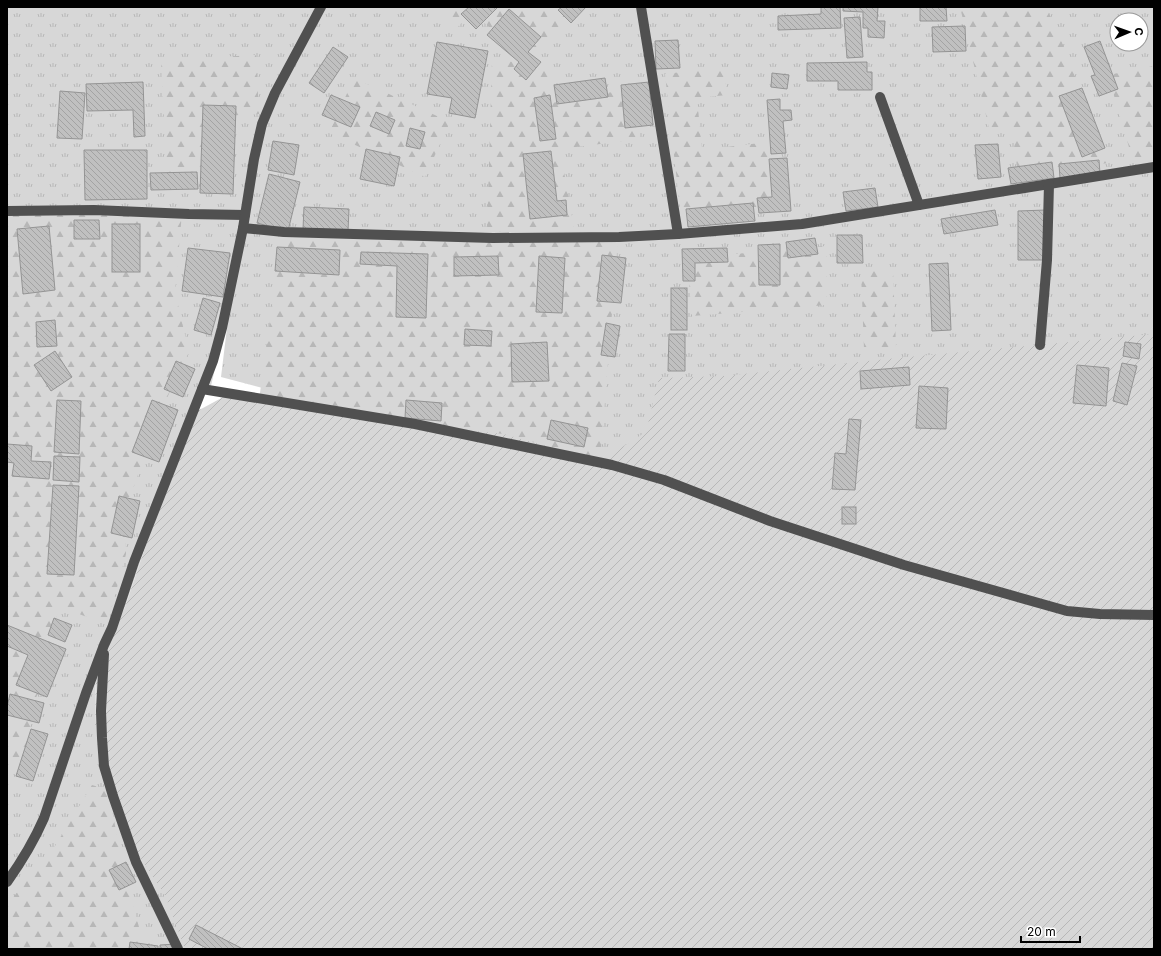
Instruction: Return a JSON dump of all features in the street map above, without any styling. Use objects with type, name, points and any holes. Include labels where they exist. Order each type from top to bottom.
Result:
[{"type":"street","points":[[7,882],[22,861],[44,818],[86,693],[112,628],[134,562],[213,360],[222,328],[243,228],[254,159],[262,124],[275,94],[320,7]]},
{"type":"street","points":[[641,7],[678,234]]},
{"type":"street","points":[[880,98],[919,205]]},
{"type":"street","points":[[243,228],[284,232],[493,238],[619,237],[678,234],[802,224],[1154,167]]},
{"type":"street","points":[[1040,345],[1047,260],[1049,184]]},
{"type":"street","points":[[7,211],[94,210],[245,215]]},
{"type":"street","points":[[202,389],[415,424],[612,465],[664,480],[770,521],[896,562],[1067,611],[1100,614],[1154,615]]},
{"type":"street","points":[[104,645],[101,711],[104,766],[112,796],[136,862],[178,949]]},
{"type":"green space","points":[[7,7],[1154,7],[1154,436],[864,571],[397,423],[221,377],[230,303],[211,386],[190,415],[125,607],[96,661],[95,727],[1154,949],[7,949]]},
{"type":"green space","points":[[431,7],[579,7],[529,65],[551,69],[547,104],[597,94],[639,89],[640,139],[560,149],[574,228],[487,232],[492,59],[528,64],[472,11],[456,29]]},
{"type":"green space","points":[[960,7],[1046,7],[1060,37],[1108,163],[1018,175],[1012,128],[990,132]]},
{"type":"green space","points":[[256,55],[259,114],[219,116],[223,177],[167,180],[161,60]]},
{"type":"green space","points":[[1154,66],[1154,158],[1133,161],[1108,75]]},
{"type":"green space","points":[[724,67],[727,95],[697,98],[702,150],[777,141],[781,205],[681,218],[665,74]]},
{"type":"green space","points":[[354,78],[450,122],[425,177],[329,133]]},
{"type":"green space","points":[[7,209],[182,213],[175,292],[189,352],[154,425],[125,514],[126,554],[107,625],[59,606],[42,685],[32,706],[26,764],[7,757]]},
{"type":"green space","points":[[282,235],[618,239],[600,461],[397,423],[259,400]]},
{"type":"green space","points":[[827,246],[827,305],[692,316],[687,258]]},
{"type":"green space","points":[[893,270],[896,347],[864,349],[861,272]]},
{"type":"green space","points":[[1154,334],[1154,949],[185,949],[165,895],[138,854],[114,787],[95,727],[96,661],[125,607],[190,415],[227,395],[397,423],[504,434],[600,461],[646,432],[659,378],[724,376]]},
{"type":"green space","points":[[92,785],[108,790],[125,876],[145,949],[7,949],[7,905],[55,846]]},
{"type":"building","points":[[469,7],[498,7],[476,29],[461,14]]},
{"type":"building","points":[[562,7],[586,7],[571,23],[558,10]]},
{"type":"building","points":[[821,7],[840,7],[841,28],[778,30],[778,16],[821,14]]},
{"type":"building","points":[[843,7],[878,7],[877,21],[885,21],[884,38],[868,37],[868,28],[863,28],[863,12],[843,11]]},
{"type":"building","points":[[920,7],[946,7],[947,21],[920,21]]},
{"type":"building","points":[[509,9],[541,37],[528,52],[541,62],[526,80],[514,69],[519,62],[487,35]]},
{"type":"building","points":[[860,17],[863,57],[847,58],[844,18]]},
{"type":"building","points":[[965,26],[966,51],[933,52],[932,27]]},
{"type":"building","points":[[678,40],[680,68],[656,69],[655,41]]},
{"type":"building","points":[[1100,41],[1118,89],[1099,96],[1091,76],[1095,75],[1084,47]]},
{"type":"building","points":[[437,42],[488,51],[475,118],[449,113],[452,98],[427,94]]},
{"type":"building","points":[[333,47],[348,57],[324,93],[309,83]]},
{"type":"building","points":[[867,62],[867,72],[872,72],[872,90],[838,90],[838,81],[807,81],[807,63]]},
{"type":"building","points":[[772,73],[789,75],[787,89],[771,87]]},
{"type":"building","points":[[605,78],[608,97],[557,104],[554,85]]},
{"type":"building","points":[[143,82],[145,136],[134,137],[133,110],[87,111],[86,84]]},
{"type":"building","points":[[649,82],[653,125],[625,128],[621,85]]},
{"type":"building","points":[[1082,88],[1105,148],[1082,157],[1059,96]]},
{"type":"building","points":[[60,91],[85,93],[82,139],[57,138]]},
{"type":"building","points":[[331,95],[360,107],[351,127],[322,115]]},
{"type":"building","points":[[550,95],[556,139],[540,141],[534,98]]},
{"type":"building","points":[[780,99],[780,110],[791,110],[792,120],[783,121],[786,153],[771,154],[767,100]]},
{"type":"building","points":[[203,105],[236,106],[233,194],[200,193]]},
{"type":"building","points":[[376,112],[395,120],[389,134],[370,126]]},
{"type":"building","points":[[410,128],[425,132],[420,149],[406,146]]},
{"type":"building","points":[[273,141],[299,145],[294,175],[268,170]]},
{"type":"building","points":[[998,144],[1001,177],[978,179],[975,145]]},
{"type":"building","points":[[366,149],[400,157],[394,186],[360,179]]},
{"type":"building","points":[[84,150],[147,150],[147,199],[85,200]]},
{"type":"building","points":[[551,151],[557,201],[566,200],[567,215],[530,219],[523,154]]},
{"type":"building","points":[[787,158],[791,211],[759,213],[757,198],[772,197],[769,159]]},
{"type":"building","points":[[1099,160],[1100,174],[1060,178],[1059,164]]},
{"type":"building","points":[[1052,162],[1054,178],[1011,184],[1008,168]]},
{"type":"building","points":[[197,172],[198,189],[151,190],[150,173]]},
{"type":"building","points":[[269,174],[300,182],[288,231],[257,223]]},
{"type":"building","points":[[875,188],[878,207],[846,211],[843,192]]},
{"type":"building","points":[[753,203],[755,221],[688,227],[686,209]]},
{"type":"building","points":[[304,207],[349,209],[348,231],[303,229]]},
{"type":"building","points":[[995,210],[998,225],[944,234],[941,219]]},
{"type":"building","points":[[1046,210],[1047,260],[1018,260],[1018,211]]},
{"type":"building","points":[[74,220],[99,220],[100,239],[74,239]]},
{"type":"building","points":[[112,224],[140,224],[140,272],[112,272]]},
{"type":"building","points":[[49,226],[55,290],[23,294],[17,229]]},
{"type":"building","points":[[837,235],[862,235],[863,263],[837,263]]},
{"type":"building","points":[[815,238],[818,254],[788,258],[786,242]]},
{"type":"building","points":[[780,244],[780,285],[759,285],[758,245]]},
{"type":"building","points":[[277,247],[340,250],[339,275],[275,271]]},
{"type":"building","points":[[188,248],[230,253],[223,297],[182,291]]},
{"type":"building","points":[[727,248],[728,262],[695,263],[695,281],[683,281],[682,249]]},
{"type":"building","points":[[361,252],[428,254],[426,318],[396,317],[397,266],[360,264]]},
{"type":"building","points":[[602,255],[626,258],[621,303],[597,301]]},
{"type":"building","points":[[498,256],[499,275],[454,276],[454,257]]},
{"type":"building","points":[[539,256],[565,258],[562,313],[536,312]]},
{"type":"building","points":[[948,263],[951,330],[932,331],[929,264]]},
{"type":"building","points":[[671,288],[687,288],[687,330],[671,330]]},
{"type":"building","points":[[203,298],[220,303],[211,335],[194,330]]},
{"type":"building","points":[[55,320],[57,346],[37,347],[36,322]]},
{"type":"building","points":[[606,323],[620,326],[615,357],[601,355]]},
{"type":"building","points":[[465,329],[492,331],[491,346],[464,345]]},
{"type":"building","points":[[669,334],[685,334],[685,371],[668,371]]},
{"type":"building","points":[[547,342],[549,381],[512,382],[511,344]]},
{"type":"building","points":[[1125,342],[1141,344],[1139,359],[1123,356]]},
{"type":"building","points":[[55,351],[72,377],[51,391],[34,365]]},
{"type":"building","points":[[176,361],[195,369],[183,397],[164,389]]},
{"type":"building","points":[[1122,363],[1137,366],[1127,405],[1113,401]]},
{"type":"building","points":[[1077,365],[1109,368],[1106,406],[1073,403]]},
{"type":"building","points":[[909,367],[910,385],[861,389],[860,371]]},
{"type":"building","points":[[919,386],[948,388],[946,429],[916,428]]},
{"type":"building","points":[[57,400],[81,401],[79,454],[54,452]]},
{"type":"building","points":[[152,400],[178,410],[159,462],[132,452]]},
{"type":"building","points":[[406,400],[442,403],[441,421],[405,418]]},
{"type":"building","points":[[849,419],[861,420],[855,490],[832,489],[835,453],[846,454]]},
{"type":"building","points":[[551,420],[588,428],[584,447],[547,439]]},
{"type":"building","points":[[7,444],[32,446],[31,461],[51,462],[49,479],[12,476],[14,463],[7,462]]},
{"type":"building","points":[[54,456],[80,457],[79,482],[53,480]]},
{"type":"building","points":[[53,485],[79,486],[74,575],[47,574]]},
{"type":"building","points":[[119,496],[140,501],[132,538],[111,533]]},
{"type":"building","points":[[842,507],[856,507],[856,524],[842,524]]},
{"type":"building","points":[[54,618],[72,625],[65,642],[48,635]]},
{"type":"building","points":[[7,625],[66,649],[47,697],[16,685],[28,655],[7,646]]},
{"type":"building","points":[[10,694],[44,703],[39,723],[7,715]]},
{"type":"building","points":[[31,729],[48,734],[33,781],[16,776]]},
{"type":"building","points":[[126,862],[136,882],[119,890],[109,870]]},
{"type":"building","points":[[196,925],[243,949],[208,949],[189,939]]},
{"type":"building","points":[[130,942],[158,946],[158,949],[129,949]]},
{"type":"building","points":[[177,944],[177,949],[160,949],[160,945]]}]
